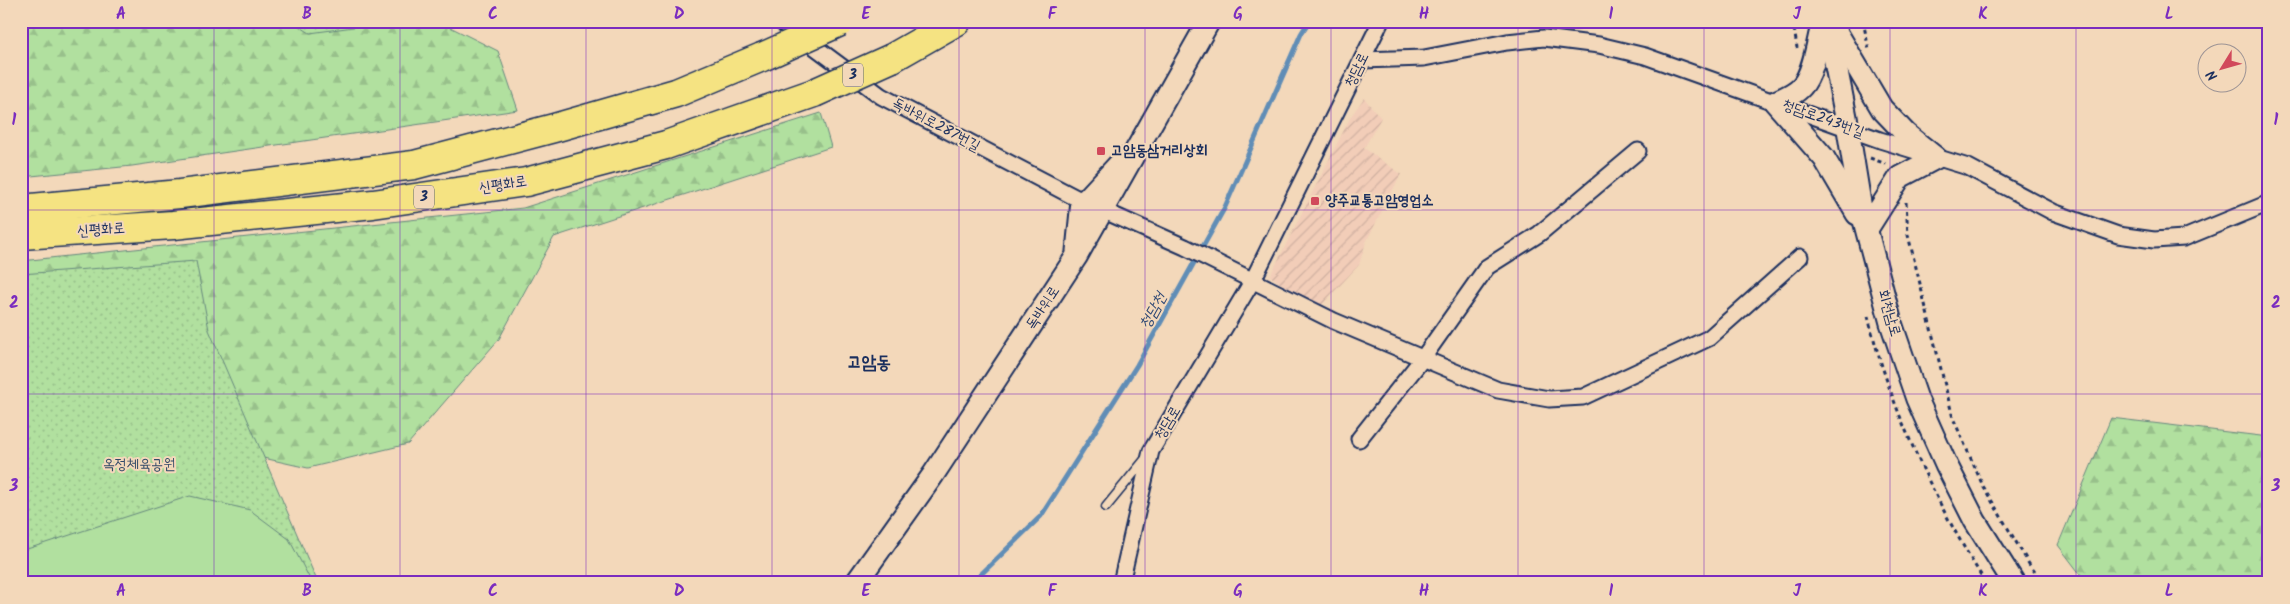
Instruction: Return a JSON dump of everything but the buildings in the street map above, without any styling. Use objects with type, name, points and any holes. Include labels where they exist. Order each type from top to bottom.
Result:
[{"type":"highway","name":"신평화로","points":[[21,235],[173,225],[373,204],[526,182],[666,144],[814,93],[892,58],[957,21]]},
{"type":"highway","name":"신평화로","points":[[21,209],[180,194],[414,165],[676,93],[841,22]]},
{"type":"main road","name":"독바위로","points":[[856,583],[933,475],[1076,257],[1104,211],[1143,138],[1210,21]]},
{"type":"main road","points":[[1823,21],[1810,70],[1803,85],[1775,102],[1824,158],[1866,229],[1900,177],[1936,158],[1906,134],[1882,109],[1829,21]]},
{"type":"main road","name":"회천남로","points":[[1829,21],[1861,208],[1891,322],[1917,399],[1946,464],[1975,521],[2014,583]]},
{"type":"main road","points":[[1076,257],[1083,201],[1143,138]]},
{"type":"street","name":"독바위로287번길","points":[[780,21],[881,96],[1104,211]]},
{"type":"street","name":"청담로","points":[[1121,583],[1151,451],[1248,278],[1381,21]]},
{"type":"street","name":"청담로243번길","points":[[1362,60],[1424,58],[1507,42],[1544,38],[1599,46],[1645,56],[1880,140],[1968,167],[2052,212],[2118,235],[2154,240],[2184,238],[2269,203]]},
{"type":"street","points":[[1359,439],[1423,358],[1487,267],[1540,234],[1638,151]]},
{"type":"street","points":[[1104,211],[1334,320],[1498,390],[1549,399],[1583,397],[1709,338],[1800,257]]},
{"type":"lane","points":[[1106,507],[1151,451]]},
{"type":"path","points":[[1793,21],[1798,52]]},
{"type":"path","points":[[1906,203],[1908,235],[1952,418],[1983,486],[2029,564],[2043,583]]},
{"type":"shaded area","points":[[1364,98],[1381,118],[1364,148],[1401,174],[1366,242],[1359,265],[1318,309],[1270,276],[1351,116]]},
{"type":"green space","points":[[21,21],[438,21],[498,51],[518,110],[132,166],[21,177]]},
{"type":"green space","points":[[291,21],[397,21],[310,33]]},
{"type":"green space","points":[[821,113],[831,147],[554,237],[499,339],[408,444],[308,468],[214,447],[21,440],[21,261],[523,208]]},
{"type":"green space","name":"옥정체육공원","points":[[196,261],[209,330],[318,583],[21,583],[21,274]]},
{"type":"green space","points":[[2111,418],[2269,437],[2269,583],[2087,583],[2058,545]]},
{"type":"green space","points":[[190,496],[250,510],[289,539],[312,583],[21,583],[21,551]]},
{"type":"waterway","name":"청담천","points":[[972,583],[1041,516],[1137,365],[1225,207],[1301,34],[1309,21]]},
{"type":"place","name":"고암동삼거리상회","points":[[1101,151]]},
{"type":"place","name":"양주교통고암영업소","points":[[1315,201]]},
{"type":"district","name":"고암동","points":[[869,363]]}]
